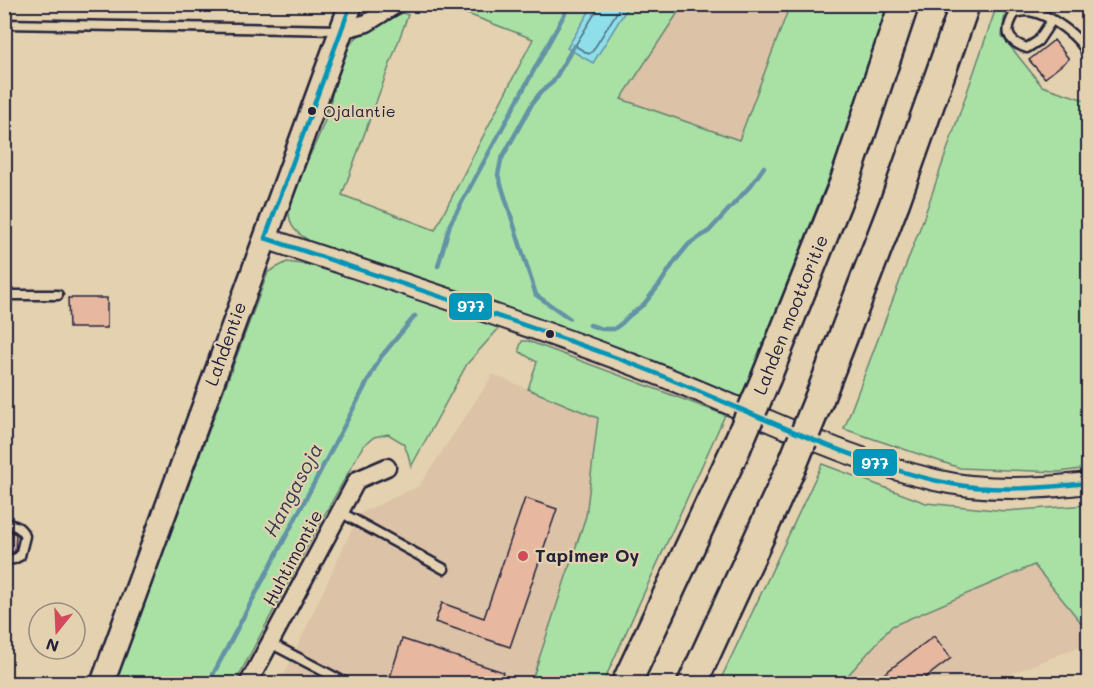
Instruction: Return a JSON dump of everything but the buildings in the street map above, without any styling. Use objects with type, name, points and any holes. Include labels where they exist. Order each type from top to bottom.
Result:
[{"type":"highway","name":"Lahden moottoritie","points":[[626,684],[736,448],[766,378],[844,184],[904,4]]},
{"type":"highway","points":[[692,684],[791,468],[819,399],[896,202],[965,4]]},
{"type":"main road","name":"Lahdentie","points":[[102,684],[351,4]]},
{"type":"street","points":[[341,30],[367,23],[397,4]]},
{"type":"street","points":[[265,238],[520,323],[627,362],[835,450],[896,470],[936,481],[974,486],[1018,488],[1089,483]]},
{"type":"street","name":"Huhtimontie","points":[[248,684],[357,480],[387,466]]},
{"type":"lane","points":[[1052,21],[1038,41],[1027,48],[1017,44],[1009,36],[1008,24],[1015,13],[1026,11],[1040,14],[1052,21],[1072,34],[1089,56]]},
{"type":"lane","points":[[4,24],[341,30]]},
{"type":"lane","points":[[4,295],[58,295]]},
{"type":"lane","points":[[340,512],[444,569]]},
{"type":"lane","points":[[4,524],[16,525],[25,536],[20,556],[4,560]]},
{"type":"lane","points":[[270,643],[348,684]]},
{"type":"shaded area","points":[[683,5],[790,5],[740,141],[621,99]]},
{"type":"shaded area","points":[[493,375],[598,417],[586,516],[531,683],[280,684],[359,514],[419,486]]},
{"type":"shaded area","points":[[1034,565],[1088,631],[1088,643],[988,683],[841,684],[892,626]]},
{"type":"green space","points":[[444,5],[683,5],[621,99],[739,140],[790,5],[891,5],[830,175],[740,401],[319,246],[304,238],[294,229],[289,217],[290,200],[328,113],[338,70],[347,49],[364,32],[403,13],[408,15],[342,195],[435,230],[533,39]]},
{"type":"green space","points":[[997,5],[1006,5],[1002,36],[1042,86],[1088,101],[1088,468],[1059,472],[960,468],[844,429],[923,220]]},
{"type":"green space","points":[[287,262],[315,266],[500,327],[467,364],[411,467],[403,443],[388,434],[374,437],[363,446],[235,683],[115,683],[268,272]]},
{"type":"green space","points":[[522,341],[528,341],[725,415],[603,683],[531,683],[586,516],[598,418],[528,389],[537,362],[520,352]]},
{"type":"green space","points":[[822,464],[926,503],[1005,511],[1088,505],[1088,631],[1034,565],[892,626],[841,683],[719,683]]},
{"type":"water","points":[[593,5],[629,5],[593,63],[567,48]]},
{"type":"waterway","name":"Hangasoja","points":[[438,266],[450,224],[570,4]]},
{"type":"waterway","points":[[569,318],[536,295],[498,175],[501,160],[533,102],[553,82],[574,46]]},
{"type":"waterway","points":[[590,325],[602,329],[614,329],[644,304],[689,244],[709,231],[752,184],[764,167]]},
{"type":"waterway","name":"Hangasoja","points":[[208,684],[380,358],[415,316]]},
{"type":"transit line","name":"977","points":[[265,238],[351,4]]},
{"type":"transit line","name":"977","points":[[265,238],[494,314],[630,363],[814,440],[900,471],[952,484],[986,488],[1037,488],[1088,483]]},
{"type":"place","name":"Ojalantie","points":[[312,111]]},
{"type":"place","name":"Tapimer Oy","points":[[523,556]]}]
